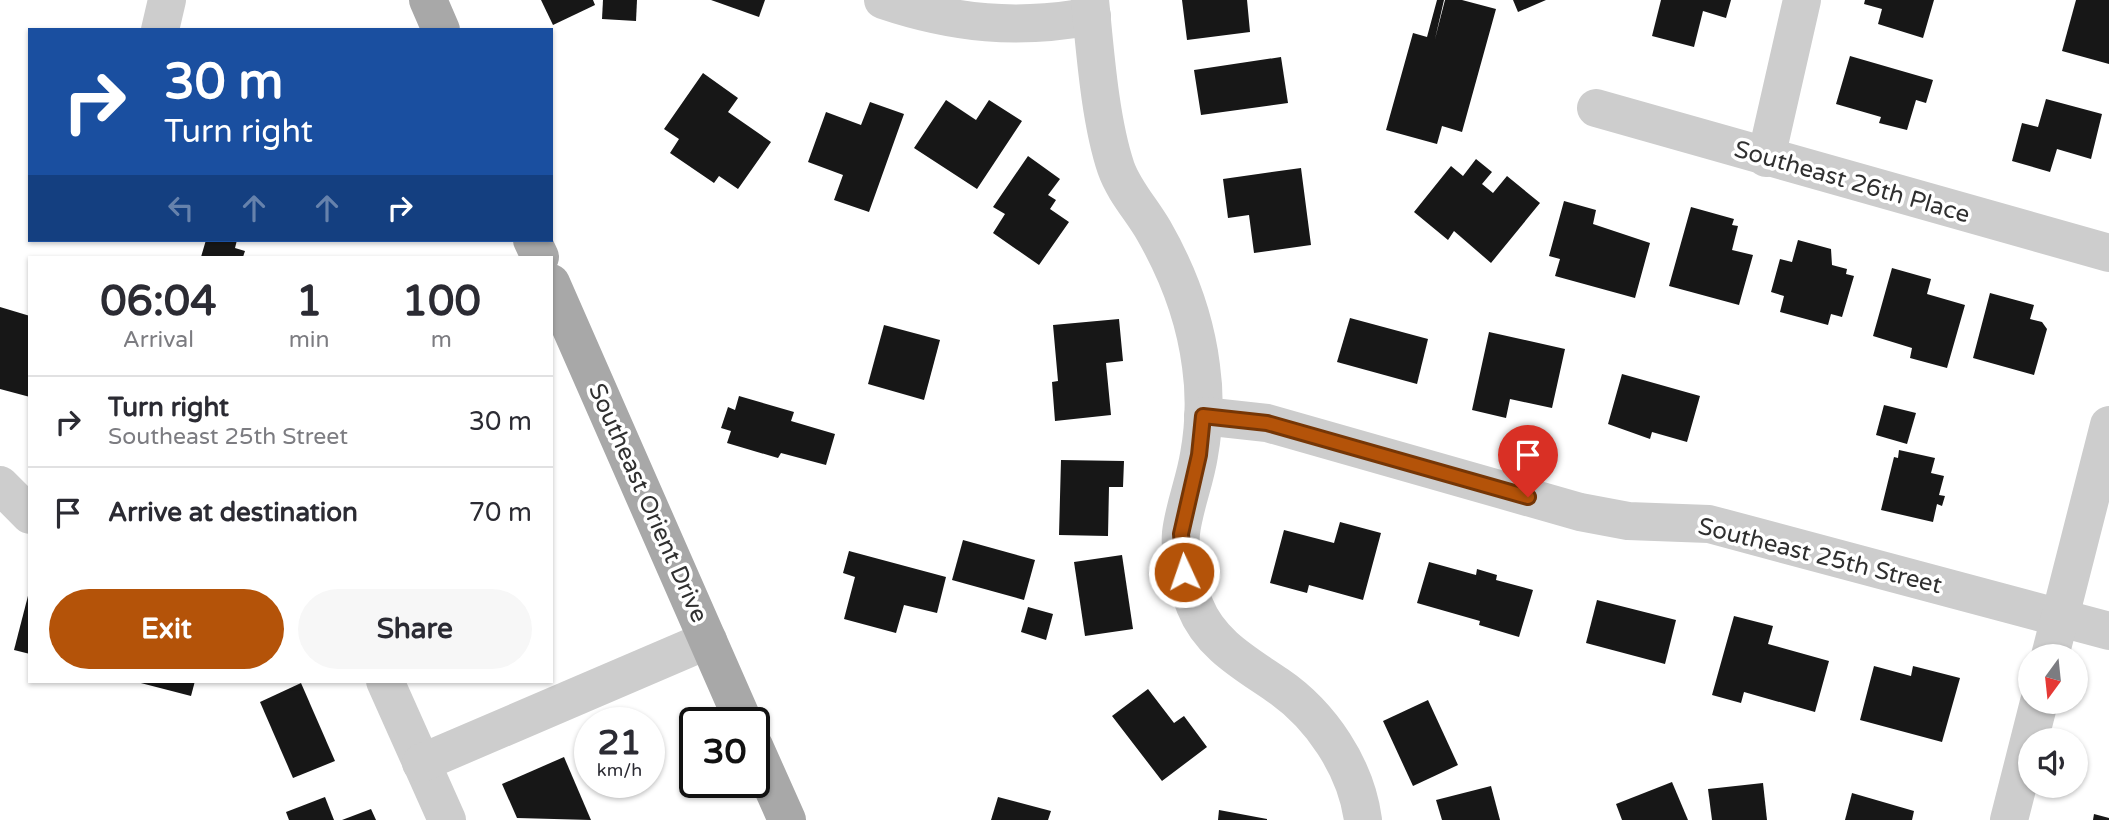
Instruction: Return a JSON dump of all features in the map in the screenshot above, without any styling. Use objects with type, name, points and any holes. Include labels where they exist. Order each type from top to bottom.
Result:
[{"type":"main road","points":[[428,0],[440,28]]},
{"type":"main road","name":"Southeast Orient Drive","points":[[553,288],[737,707]]},
{"type":"main road","points":[[770,782],[787,820]]},
{"type":"street","points":[[160,28],[167,0]]},
{"type":"street","points":[[883,0],[923,13],[986,24],[1050,24],[1091,8],[1108,135],[1116,169],[1165,251],[1185,296],[1202,368],[1203,416],[1199,455],[1181,534],[1184,572],[1195,608],[1216,640],[1245,666],[1278,685],[1308,710],[1332,740],[1350,774],[1363,820]]},
{"type":"street","points":[[1766,158],[1802,0]]},
{"type":"street","name":"Southeast 26th Place","points":[[1596,108],[2109,253]]},
{"type":"street","name":"Southeast 25th Street","points":[[1203,416],[1267,423],[1580,512],[1628,521],[1709,524],[2109,631]]},
{"type":"street","points":[[2053,644],[2109,425]]},
{"type":"street","points":[[0,485],[28,513]]},
{"type":"street","points":[[421,763],[708,640]]},
{"type":"street","points":[[386,683],[447,820]]},
{"type":"street","points":[[2009,820],[2036,714]]},
{"type":"building","points":[[541,0],[593,0],[595,5],[553,25]]},
{"type":"building","points":[[603,0],[637,0],[636,21],[602,19]]},
{"type":"building","points":[[711,0],[765,0],[759,17]]},
{"type":"building","points":[[1182,0],[1247,0],[1250,32],[1187,40]]},
{"type":"building","points":[[1437,0],[1444,0],[1435,39],[1445,0],[1462,0],[1496,9],[1462,132],[1442,126],[1437,144],[1386,130],[1413,33],[1427,37]]},
{"type":"building","points":[[1513,0],[1546,0],[1518,12]]},
{"type":"building","points":[[1661,0],[1731,0],[1726,18],[1703,11],[1694,47],[1652,36]]},
{"type":"building","points":[[1865,0],[1934,0],[1923,38],[1878,24],[1882,9],[1864,4]]},
{"type":"building","points":[[2076,0],[2109,0],[2109,64],[2062,51]]},
{"type":"building","points":[[1850,56],[1933,80],[1926,103],[1916,100],[1907,130],[1879,123],[1881,117],[1836,104]]},
{"type":"building","points":[[1281,57],[1288,103],[1201,115],[1194,70]]},
{"type":"building","points":[[703,73],[738,98],[728,112],[771,142],[738,189],[719,176],[714,183],[670,153],[679,139],[664,129]]},
{"type":"building","points":[[2046,99],[2102,114],[2091,159],[2057,149],[2050,172],[2012,161],[2022,123],[2038,127]]},
{"type":"building","points":[[946,100],[976,120],[989,100],[1022,121],[977,189],[914,148]]},
{"type":"building","points":[[870,102],[904,114],[869,212],[834,200],[843,175],[808,162],[826,112],[861,125]]},
{"type":"building","points":[[1028,156],[1060,179],[1048,195],[1056,200],[1050,209],[1069,222],[1039,265],[993,233],[1005,214],[993,207]]},
{"type":"building","points":[[1476,159],[1492,172],[1482,184],[1493,193],[1507,176],[1540,203],[1491,263],[1454,231],[1448,240],[1414,212],[1451,166],[1463,176]]},
{"type":"building","points":[[1301,168],[1311,245],[1254,253],[1249,215],[1228,218],[1223,179]]},
{"type":"building","points":[[1564,201],[1596,210],[1593,224],[1650,243],[1635,298],[1555,276],[1560,259],[1549,256]]},
{"type":"building","points":[[1691,207],[1734,219],[1732,225],[1738,226],[1732,250],[1753,255],[1739,305],[1669,286]]},
{"type":"building","points":[[1798,240],[1831,249],[1832,265],[1847,269],[1846,274],[1854,276],[1842,317],[1831,314],[1828,325],[1780,312],[1784,296],[1771,292],[1780,259],[1792,262]]},
{"type":"building","points":[[205,242],[236,242],[235,248],[245,251],[243,256],[201,256]]},
{"type":"building","points":[[1892,268],[1931,279],[1927,294],[1965,305],[1947,368],[1910,358],[1912,348],[1873,336]]},
{"type":"building","points":[[1990,293],[2034,305],[2030,319],[2042,322],[2047,329],[2034,375],[1973,358]]},
{"type":"building","points":[[0,307],[28,315],[28,396],[0,389]]},
{"type":"building","points":[[1350,318],[1428,339],[1417,384],[1337,362]]},
{"type":"building","points":[[1119,319],[1123,361],[1106,363],[1111,415],[1055,421],[1052,382],[1058,381],[1053,325]]},
{"type":"building","points":[[884,325],[940,340],[924,400],[868,384]]},
{"type":"building","points":[[1489,332],[1565,349],[1552,408],[1510,399],[1506,418],[1472,410]]},
{"type":"building","points":[[1622,374],[1700,396],[1687,442],[1652,432],[1650,439],[1608,424]]},
{"type":"building","points":[[739,396],[794,412],[791,421],[835,434],[826,465],[781,453],[778,458],[727,443],[731,431],[721,428],[728,407],[735,410]]},
{"type":"building","points":[[1884,405],[1916,413],[1907,444],[1876,435]]},
{"type":"building","points":[[1899,450],[1935,458],[1931,473],[1944,476],[1939,495],[1945,496],[1942,506],[1937,504],[1933,522],[1881,510],[1894,457],[1898,458]]},
{"type":"building","points":[[1061,460],[1124,461],[1123,487],[1109,487],[1108,536],[1059,535]]},
{"type":"building","points":[[1340,522],[1381,533],[1363,600],[1309,585],[1307,593],[1270,583],[1284,530],[1334,543]]},
{"type":"building","points":[[963,540],[1035,560],[1024,600],[952,580]]},
{"type":"building","points":[[849,551],[946,577],[937,613],[904,605],[896,633],[844,619],[855,577],[843,573]]},
{"type":"building","points":[[1122,555],[1133,629],[1085,636],[1074,562]]},
{"type":"building","points":[[1429,562],[1476,575],[1477,569],[1497,575],[1496,580],[1533,590],[1519,637],[1479,625],[1480,621],[1417,603]]},
{"type":"building","points":[[28,596],[28,654],[14,650]]},
{"type":"building","points":[[1597,600],[1676,620],[1665,664],[1586,643]]},
{"type":"building","points":[[1028,607],[1053,614],[1046,640],[1021,632]]},
{"type":"building","points":[[1734,616],[1773,626],[1768,644],[1829,661],[1815,712],[1744,692],[1741,703],[1712,695]]},
{"type":"building","points":[[1874,666],[1911,676],[1913,666],[1960,678],[1942,742],[1860,720]]},
{"type":"building","points":[[141,683],[194,683],[191,696]]},
{"type":"building","points":[[301,683],[335,761],[293,778],[260,702]]},
{"type":"building","points":[[1148,689],[1174,723],[1184,716],[1207,747],[1162,781],[1112,716]]},
{"type":"building","points":[[1428,700],[1458,765],[1413,786],[1383,721]]},
{"type":"building","points":[[564,757],[574,780],[574,798],[582,798],[591,820],[517,818],[502,784]]},
{"type":"building","points":[[1672,782],[1688,820],[1622,820],[1616,804]]},
{"type":"building","points":[[1763,783],[1767,820],[1712,820],[1708,789]]},
{"type":"building","points":[[1491,786],[1500,820],[1442,820],[1436,800]]},
{"type":"building","points":[[1852,793],[1914,811],[1912,820],[1845,820]]},
{"type":"building","points":[[325,797],[334,820],[289,820],[286,812]]},
{"type":"building","points":[[998,797],[1051,811],[1048,820],[991,820]]},
{"type":"building","points":[[371,809],[376,820],[342,820]]},
{"type":"building","points":[[1219,810],[1267,819],[1267,820],[1218,820]]},
{"type":"building","points":[[2094,814],[2109,818],[2109,820],[2093,820]]},
{"type":"route","points":[[1184,572],[1181,534],[1199,455],[1203,416],[1267,423],[1528,497]]}]
